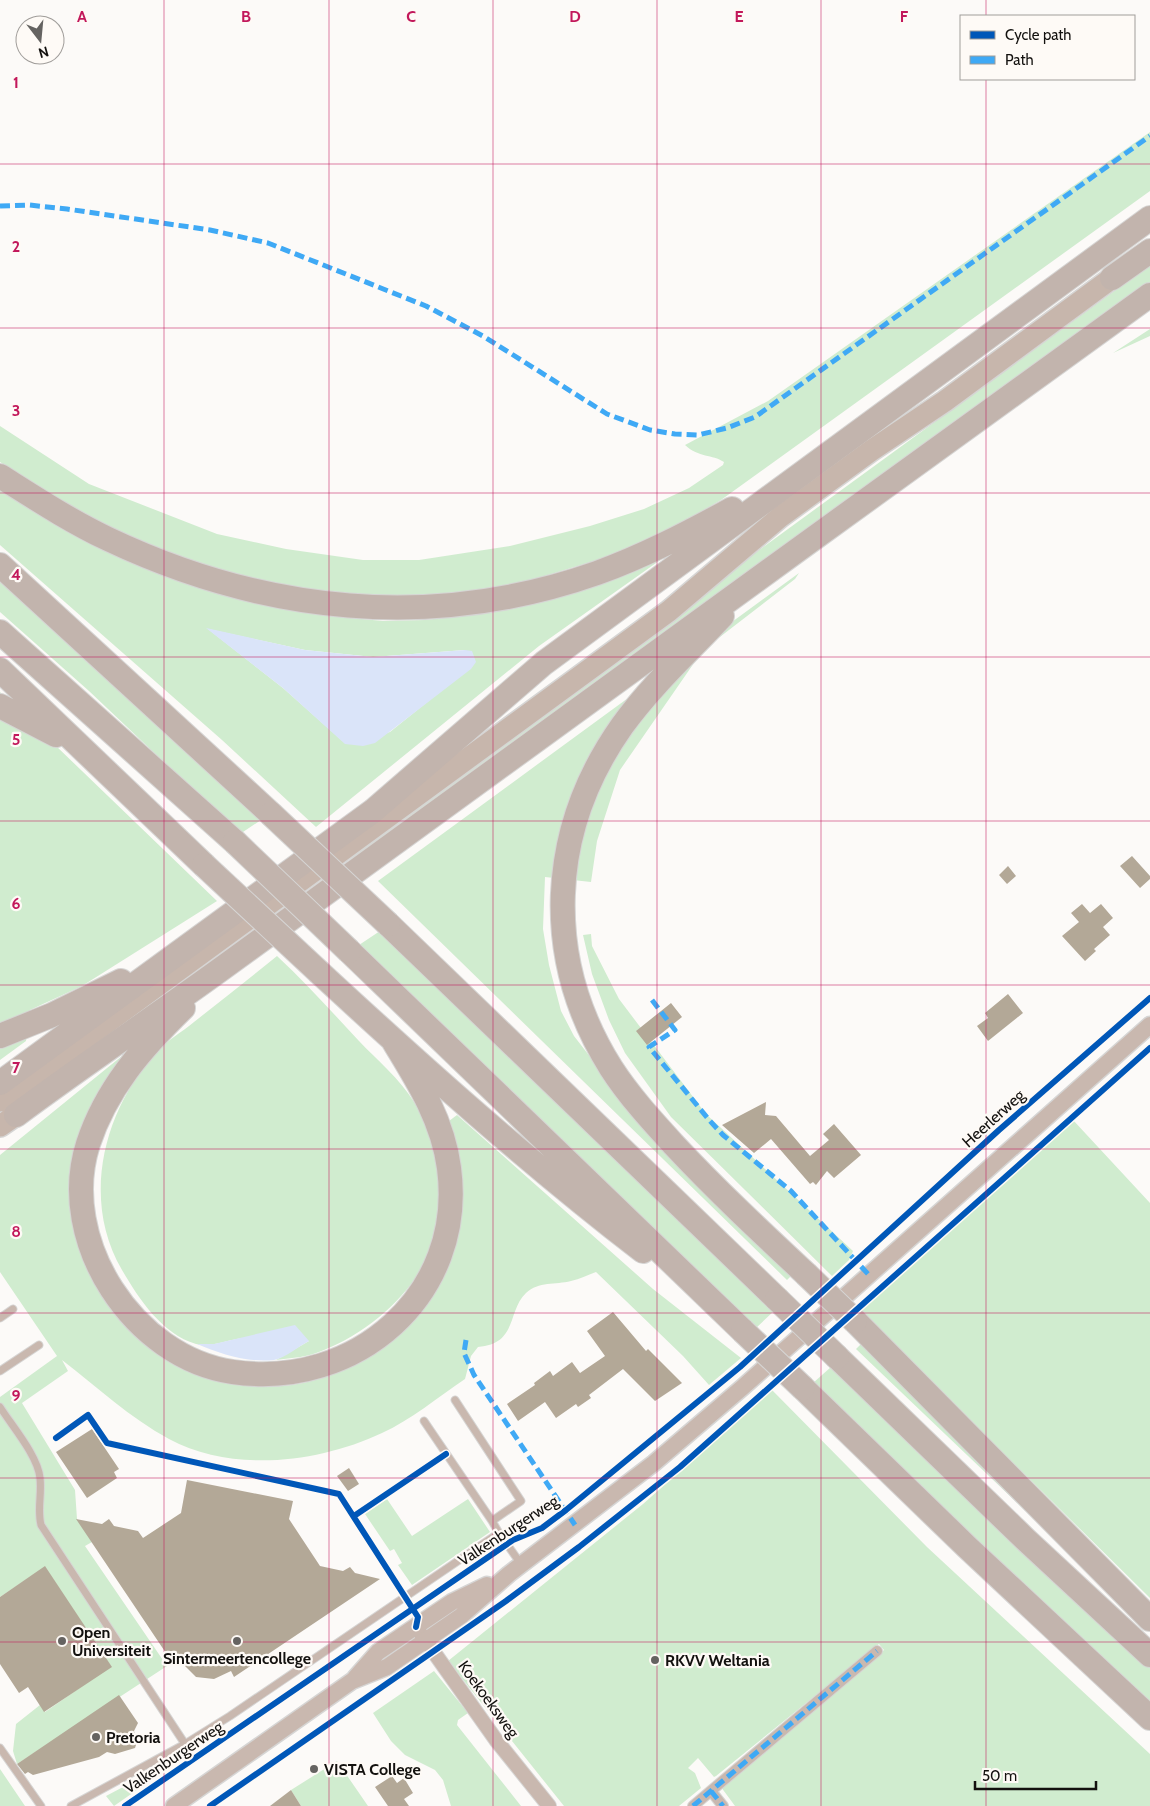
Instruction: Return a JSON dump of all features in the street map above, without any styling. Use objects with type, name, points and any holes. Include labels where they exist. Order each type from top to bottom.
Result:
[{"type":"highway","points":[[0,1083],[373,811],[544,662],[1150,218]]},
{"type":"highway","points":[[1112,278],[1150,251]]},
{"type":"highway","points":[[5,1114],[224,967],[763,573],[1150,295]]},
{"type":"highway","points":[[0,476],[61,514],[106,538],[199,576],[290,599],[348,607],[400,608],[495,599],[545,588],[597,573],[667,543],[806,470]]},
{"type":"highway","points":[[0,566],[271,814],[388,924],[1025,1539],[1150,1655]]},
{"type":"highway","points":[[763,573],[656,684],[623,724],[599,763],[581,802],[570,837],[564,874],[562,917],[566,958],[581,1006],[611,1068],[635,1100],[692,1164],[855,1322],[1150,1619]]},
{"type":"highway","points":[[0,632],[235,842],[967,1547],[1150,1718]]},
{"type":"highway","points":[[0,670],[204,865],[394,1042],[578,1201],[738,1326]]},
{"type":"highway","points":[[0,706],[87,752]]},
{"type":"highway","points":[[0,1036],[52,1015],[169,960]]},
{"type":"highway","points":[[224,967],[134,1059],[101,1111],[87,1147],[83,1166],[83,1204],[86,1222],[95,1256],[102,1272],[121,1301],[142,1325],[169,1347],[184,1356],[230,1372],[258,1375],[306,1371],[346,1358],[366,1347],[393,1326],[418,1297],[434,1269],[446,1235],[451,1184],[442,1137],[430,1105],[394,1042]]},
{"type":"main road","points":[[5,1114],[669,611],[754,538],[802,500],[945,401],[1112,278]]},
{"type":"street","name":"Heerlerweg","points":[[868,1274],[1150,1024]]},
{"type":"street","name":"Valkenburgerweg","points":[[174,1806],[352,1681],[387,1667],[420,1634],[461,1616],[515,1569],[654,1462],[743,1387],[868,1274]]},
{"type":"street","name":"Koekoeksweg","points":[[420,1634],[496,1740],[549,1806]]},
{"type":"street","points":[[693,1806],[877,1651]]},
{"type":"street","points":[[711,1791],[723,1806]]},
{"type":"lane","points":[[0,1318],[13,1309]]},
{"type":"lane","points":[[0,1371],[39,1345]]},
{"type":"lane","points":[[455,1400],[521,1501],[492,1522]]},
{"type":"lane","points":[[0,1407],[37,1464],[40,1480],[38,1515],[41,1525],[185,1744]]},
{"type":"lane","points":[[424,1421],[499,1533],[515,1569]]},
{"type":"lane","points":[[71,1806],[185,1744],[499,1533]]},
{"type":"lane","points":[[0,1748],[3,1755],[41,1806]]},
{"type":"green space","points":[[1150,132],[1150,191],[721,500],[670,530],[617,554],[515,585],[448,596],[341,597],[210,570],[108,526],[38,488],[0,462],[0,426],[89,484],[217,534],[286,549],[363,560],[419,560],[510,546],[590,526],[644,509],[689,488],[723,465],[724,462],[695,452],[685,445],[768,401]]},
{"type":"green space","points":[[1150,265],[1150,284],[354,861],[345,852]]},
{"type":"green space","points":[[1150,329],[1150,336],[1113,353]]},
{"type":"green space","points":[[0,485],[281,607],[330,616],[383,621],[425,620],[469,615],[673,551],[539,646],[316,827],[222,740],[0,545]],"holes":[[[208,629],[305,650],[373,657],[465,650],[442,690],[390,732],[346,744],[283,688]]]},
{"type":"green space","points":[[799,573],[795,579],[703,650],[620,770],[597,841],[591,882],[545,877],[543,929],[549,965],[561,1011],[574,1036],[636,1116],[792,1275],[787,1280],[378,881]]},
{"type":"green space","points":[[0,579],[261,820],[240,834],[89,691],[0,612]]},
{"type":"green space","points":[[0,692],[217,901],[82,986],[30,1010],[26,1041],[0,1060]]},
{"type":"green space","points":[[380,931],[775,1310],[755,1329],[359,945]]},
{"type":"green space","points":[[591,934],[592,946],[619,999],[706,1114],[853,1251],[849,1260],[832,1276],[671,1117],[625,1053],[609,1020],[592,974],[583,935]]},
{"type":"green space","points":[[277,956],[395,1078],[414,1102],[431,1139],[439,1181],[440,1203],[438,1224],[425,1262],[417,1276],[395,1303],[354,1335],[339,1343],[312,1354],[276,1360],[309,1341],[252,1338],[202,1345],[184,1339],[162,1324],[136,1292],[122,1270],[110,1243],[103,1215],[101,1186],[104,1157],[111,1129],[123,1102],[138,1076],[164,1044]]},
{"type":"green space","points":[[133,1047],[86,1130],[102,1294],[125,1324],[152,1349],[184,1368],[219,1380],[255,1386],[292,1385],[329,1376],[369,1355],[435,1281],[446,1265],[454,1245],[459,1216],[459,1200],[449,1121],[457,1115],[653,1289],[741,1358],[709,1385],[683,1356],[596,1272],[571,1281],[542,1285],[531,1289],[520,1300],[510,1326],[500,1340],[491,1345],[478,1347],[471,1356],[465,1379],[403,1422],[382,1433],[331,1451],[276,1460],[220,1457],[194,1450],[169,1439],[127,1412],[62,1360],[68,1371],[22,1403],[75,1490],[77,1519],[92,1542],[85,1546],[167,1666],[17,1764],[13,1751],[16,1724],[40,1705],[45,1712],[111,1666],[45,1567],[0,1597],[0,1397],[57,1356],[0,1272],[0,1155]]},
{"type":"green space","points":[[1073,1120],[1150,1203],[1150,1598],[858,1310]]},
{"type":"green space","points":[[863,1342],[1150,1626],[1150,1630],[856,1349]]},
{"type":"green space","points":[[831,1367],[1150,1667],[1150,1703],[852,1423],[813,1383]]},
{"type":"green space","points":[[772,1390],[927,1547],[1150,1754],[1150,1806],[735,1806],[721,1787],[726,1781],[884,1650],[879,1644],[716,1776],[714,1777],[698,1758],[688,1768],[695,1773],[701,1788],[679,1806],[564,1806],[448,1661],[643,1504]]},
{"type":"green space","points":[[387,1499],[412,1536],[468,1499],[490,1532],[412,1585],[398,1565],[402,1563],[394,1549],[390,1551],[365,1514]]},
{"type":"green space","points":[[434,1671],[468,1713],[458,1720],[457,1725],[521,1806],[451,1806],[443,1780],[435,1770],[405,1755],[391,1741],[373,1713]]},
{"type":"green space","points":[[197,1748],[114,1806],[106,1796]]},
{"type":"green space","points":[[337,1761],[368,1806],[301,1806],[291,1790]]},
{"type":"green space","points":[[0,1769],[25,1806],[0,1806]]},
{"type":"water","points":[[206,628],[305,650],[373,657],[465,650],[472,651],[476,662],[471,669],[375,743],[363,746],[345,744],[283,688]]},
{"type":"water","points":[[295,1325],[309,1341],[274,1360],[264,1361],[235,1357],[197,1344],[214,1344]]},
{"type":"building","points":[[1132,856],[1150,876],[1150,879],[1140,888],[1120,866]]},
{"type":"building","points":[[1008,866],[1016,876],[1007,884],[999,875]]},
{"type":"building","points":[[1082,904],[1090,913],[1101,904],[1113,918],[1103,927],[1110,935],[1094,949],[1096,951],[1085,961],[1062,936],[1079,922],[1071,913]]},
{"type":"building","points":[[1008,994],[1023,1013],[988,1041],[977,1026],[988,1018],[985,1013]]},
{"type":"building","points":[[671,1003],[682,1017],[647,1045],[636,1031]]},
{"type":"building","points":[[766,1102],[765,1115],[776,1116],[810,1156],[829,1140],[823,1134],[834,1124],[861,1155],[834,1178],[827,1171],[816,1185],[813,1182],[810,1184],[771,1139],[754,1153],[722,1125]]},
{"type":"building","points":[[613,1312],[646,1351],[648,1349],[682,1383],[655,1401],[623,1369],[589,1395],[591,1398],[578,1407],[576,1404],[556,1418],[545,1402],[518,1421],[507,1404],[535,1385],[534,1383],[550,1371],[553,1376],[572,1362],[580,1373],[605,1356],[587,1331]]},
{"type":"building","points":[[92,1429],[119,1469],[114,1472],[117,1478],[87,1498],[56,1452]]},
{"type":"building","points":[[349,1468],[359,1484],[348,1491],[337,1476]]},
{"type":"building","points":[[187,1480],[293,1501],[289,1519],[320,1566],[343,1571],[350,1567],[355,1573],[380,1579],[234,1677],[231,1671],[214,1679],[196,1677],[180,1661],[174,1665],[76,1519],[102,1524],[109,1519],[114,1526],[138,1531],[143,1538],[181,1513]]},
{"type":"building","points":[[45,1566],[112,1667],[44,1712],[28,1687],[19,1693],[0,1664],[0,1597]]},
{"type":"building","name":"Pretoria","points":[[119,1695],[138,1723],[134,1731],[137,1742],[135,1748],[115,1754],[107,1752],[99,1757],[33,1775],[28,1772],[25,1774],[17,1764]]},
{"type":"building","points":[[392,1776],[397,1783],[404,1778],[413,1793],[404,1799],[409,1806],[388,1806],[375,1787]]},
{"type":"building","points":[[291,1790],[301,1806],[270,1806]]},
{"type":"marked path","points":[[0,206],[29,205],[67,209],[210,230],[268,243],[426,306],[483,336],[607,414],[650,430],[698,435],[727,428],[755,417],[1150,136]]},
{"type":"marked path","points":[[652,1000],[675,1030],[649,1047],[723,1135],[791,1191],[868,1274]]},
{"type":"marked path","points":[[466,1340],[464,1353],[474,1375],[575,1525]]},
{"type":"marked path","points":[[693,1806],[877,1651]]},
{"type":"marked path","points":[[711,1791],[723,1806]]},
{"type":"cycle path","points":[[125,1806],[513,1540],[542,1528],[566,1510],[740,1367],[999,1130],[1150,998]]},
{"type":"cycle path","points":[[210,1806],[506,1601],[579,1547],[680,1467],[1150,1048]]},
{"type":"cycle path","points":[[56,1438],[88,1415],[107,1443],[339,1494],[418,1617],[416,1627]]},
{"type":"cycle path","points":[[354,1516],[446,1454]]},
{"type":"place","name":"Open Universiteit","points":[[62,1641]]},
{"type":"place","name":"Sintermeertencollege","points":[[237,1641]]},
{"type":"place","name":"RKVV Weltania","points":[[655,1660]]},
{"type":"place","name":"Pretoria","points":[[96,1737]]},
{"type":"place","name":"VISTA College","points":[[314,1769]]}]
